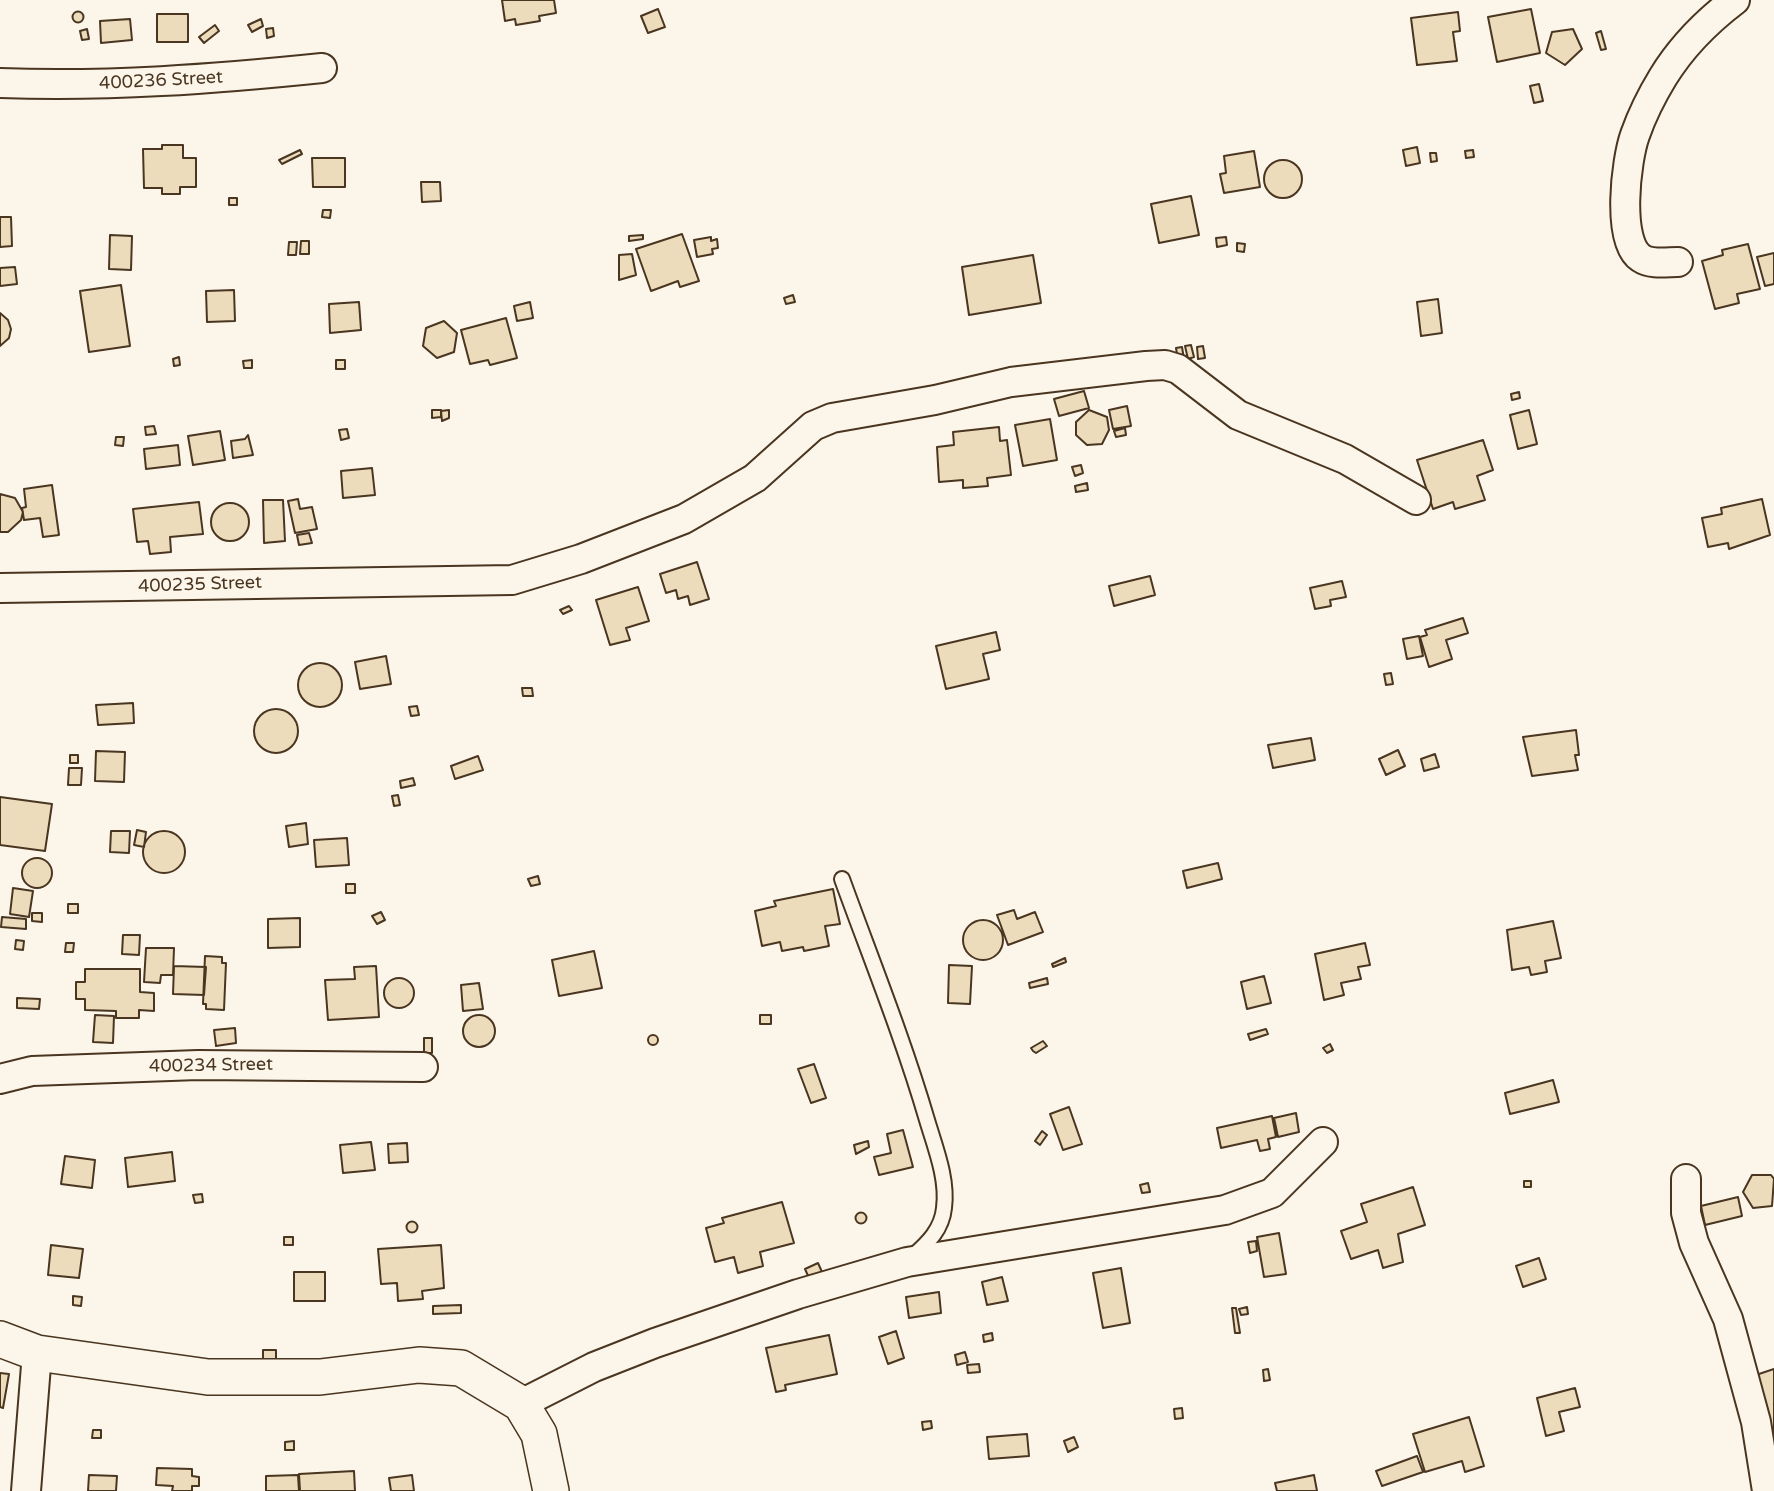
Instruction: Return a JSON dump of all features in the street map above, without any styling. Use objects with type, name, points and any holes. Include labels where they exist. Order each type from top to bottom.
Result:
[{"type":"street","points":[[1678,262],[1647,261],[1639,257],[1631,246],[1626,227],[1626,184],[1634,137],[1656,90],[1681,50],[1706,21],[1735,0]]},
{"type":"street","name":"400236 Street","points":[[0,83],[67,86],[213,80],[322,68]]},
{"type":"street","name":"400235 Street","points":[[0,588],[512,580],[581,559],[684,519],[755,478],[813,426],[832,418],[935,400],[1010,382],[1146,366],[1165,365],[1178,369],[1238,415],[1345,458],[1416,500]]},
{"type":"street","name":"400234 Street","points":[[0,1079],[32,1072],[198,1065],[423,1067]]},
{"type":"street","points":[[521,1404],[594,1367],[655,1343],[798,1294],[907,1262],[1225,1210],[1272,1193],[1323,1142]]},
{"type":"street","points":[[1686,1179],[1686,1213],[1694,1243],[1728,1319],[1756,1422],[1767,1491]]},
{"type":"street","points":[[0,1339],[37,1353],[208,1377],[320,1377],[419,1365],[461,1368],[492,1384],[521,1404],[538,1434],[551,1491]]},
{"type":"street","points":[[26,1491],[37,1353]]},
{"type":"lane","points":[[842,879],[911,1067],[942,1174],[942,1219],[925,1246],[907,1262]]},
{"type":"building","points":[[502,0],[554,0],[556,13],[539,16],[540,21],[516,25],[515,19],[505,21]]},
{"type":"building","points":[[658,9],[665,27],[648,33],[641,16]]},
{"type":"building","points":[[1531,9],[1540,53],[1497,62],[1488,17]]},
{"type":"building","points":[[78,12],[82,13],[82,21],[78,22],[74,21],[73,17],[74,13]]},
{"type":"building","points":[[1458,12],[1460,31],[1453,32],[1457,61],[1417,65],[1411,18]]},
{"type":"building","points":[[157,14],[188,14],[188,42],[157,42]]},
{"type":"building","points":[[130,19],[132,40],[101,43],[100,21]]},
{"type":"building","points":[[261,19],[263,26],[252,32],[248,25]]},
{"type":"building","points":[[215,25],[219,31],[204,43],[199,37]]},
{"type":"building","points":[[273,28],[274,36],[267,38],[266,29]]},
{"type":"building","points":[[87,29],[89,39],[82,40],[80,31]]},
{"type":"building","points":[[1573,29],[1582,49],[1565,65],[1546,53],[1552,32]]},
{"type":"building","points":[[1601,31],[1606,49],[1601,50],[1596,33]]},
{"type":"building","points":[[1539,84],[1543,101],[1534,103],[1530,86]]},
{"type":"building","points":[[162,145],[183,145],[183,158],[196,158],[196,187],[180,187],[180,194],[162,194],[162,188],[144,188],[143,149],[162,149]]},
{"type":"building","points":[[1417,147],[1420,163],[1406,166],[1403,150]]},
{"type":"building","points":[[300,150],[302,154],[282,164],[279,160]]},
{"type":"building","points":[[1473,150],[1474,157],[1466,158],[1465,151]]},
{"type":"building","points":[[1254,151],[1260,187],[1224,193],[1220,174],[1226,173],[1224,156]]},
{"type":"building","points":[[1430,153],[1436,153],[1437,161],[1431,162]]},
{"type":"building","points":[[312,158],[345,158],[345,187],[313,187]]},
{"type":"building","points":[[1283,160],[1296,166],[1302,179],[1296,192],[1283,198],[1270,192],[1264,179],[1270,166]]},
{"type":"building","points":[[421,182],[440,182],[441,201],[422,202]]},
{"type":"building","points":[[1191,196],[1199,235],[1159,243],[1151,204]]},
{"type":"building","points":[[229,198],[237,198],[237,205],[229,205]]},
{"type":"building","points":[[323,210],[331,210],[330,218],[322,217]]},
{"type":"building","points":[[0,217],[11,217],[12,246],[0,247]]},
{"type":"building","points":[[682,234],[699,281],[680,287],[678,281],[651,291],[636,249]]},
{"type":"building","points":[[110,235],[132,236],[131,270],[109,269]]},
{"type":"building","points":[[643,235],[643,239],[629,241],[629,236]]},
{"type":"building","points":[[711,237],[711,241],[717,239],[718,248],[712,249],[713,254],[697,257],[694,240]]},
{"type":"building","points":[[1226,237],[1227,245],[1217,247],[1216,238]]},
{"type":"building","points":[[301,241],[309,241],[309,254],[300,254]]},
{"type":"building","points":[[289,242],[297,242],[296,255],[288,255]]},
{"type":"building","points":[[1237,243],[1245,244],[1244,252],[1237,251]]},
{"type":"building","points":[[1748,244],[1760,289],[1737,294],[1739,303],[1715,309],[1702,261],[1723,255],[1722,250]]},
{"type":"building","points":[[1774,253],[1774,284],[1765,286],[1757,257]]},
{"type":"building","points":[[632,254],[636,275],[619,280],[619,255]]},
{"type":"building","points":[[1033,255],[1041,303],[969,315],[962,267]]},
{"type":"building","points":[[15,267],[17,284],[0,286],[0,268]]},
{"type":"building","points":[[121,285],[130,346],[89,352],[80,291]]},
{"type":"building","points":[[234,290],[235,321],[207,322],[206,291]]},
{"type":"building","points":[[793,295],[795,302],[786,304],[784,298]]},
{"type":"building","points":[[1438,299],[1442,333],[1421,336],[1417,302]]},
{"type":"building","points":[[359,302],[361,330],[330,333],[329,304]]},
{"type":"building","points":[[530,302],[533,318],[517,321],[514,306]]},
{"type":"building","points":[[0,313],[8,320],[11,329],[9,338],[0,346]]},
{"type":"building","points":[[506,318],[517,358],[490,365],[488,360],[470,364],[461,330]]},
{"type":"building","points":[[444,321],[457,333],[454,352],[437,358],[423,346],[426,328]]},
{"type":"building","points":[[1191,345],[1194,357],[1188,359],[1185,346]]},
{"type":"building","points":[[1203,346],[1205,358],[1198,359],[1197,347]]},
{"type":"building","points":[[1182,347],[1184,359],[1178,360],[1176,348]]},
{"type":"building","points":[[179,357],[180,365],[174,366],[173,359]]},
{"type":"building","points":[[252,360],[252,368],[244,368],[243,361]]},
{"type":"building","points":[[336,360],[345,360],[345,369],[336,369]]},
{"type":"building","points":[[1084,391],[1089,408],[1059,416],[1054,399]]},
{"type":"building","points":[[1519,392],[1520,398],[1512,400],[1511,394]]},
{"type":"building","points":[[1127,406],[1131,426],[1113,429],[1109,410]]},
{"type":"building","points":[[432,410],[441,410],[441,417],[432,418]]},
{"type":"building","points":[[449,410],[449,418],[442,421],[441,411]]},
{"type":"building","points":[[1089,410],[1107,417],[1109,430],[1102,444],[1087,445],[1076,435],[1076,422]]},
{"type":"building","points":[[1529,410],[1537,444],[1518,449],[1510,415]]},
{"type":"building","points":[[1050,419],[1057,460],[1023,466],[1015,425]]},
{"type":"building","points":[[154,426],[156,434],[146,435],[145,427]]},
{"type":"building","points":[[999,427],[1000,441],[1007,440],[1011,475],[987,478],[988,486],[963,488],[963,480],[939,482],[937,447],[954,445],[953,432]]},
{"type":"building","points":[[1125,428],[1126,435],[1116,437],[1114,431]]},
{"type":"building","points":[[347,429],[349,438],[341,440],[339,430]]},
{"type":"building","points":[[220,431],[225,460],[193,465],[188,436]]},
{"type":"building","points":[[248,435],[253,455],[233,458],[231,441],[245,439]]},
{"type":"building","points":[[116,437],[124,437],[123,446],[115,445]]},
{"type":"building","points":[[1483,440],[1493,470],[1477,476],[1485,500],[1455,509],[1453,502],[1433,509],[1417,460]]},
{"type":"building","points":[[178,445],[180,465],[146,469],[144,449]]},
{"type":"building","points":[[1081,465],[1083,473],[1075,476],[1072,467]]},
{"type":"building","points":[[372,468],[375,495],[343,498],[341,471]]},
{"type":"building","points":[[1087,483],[1088,490],[1076,492],[1075,486]]},
{"type":"building","points":[[52,485],[59,535],[43,537],[40,518],[24,520],[24,489]]},
{"type":"building","points":[[0,494],[15,498],[23,512],[21,520],[8,532],[0,532]]},
{"type":"building","points":[[298,499],[300,509],[312,507],[317,529],[295,533],[288,501]]},
{"type":"building","points":[[1762,499],[1770,535],[1729,549],[1728,543],[1708,547],[1702,518],[1722,514],[1721,508]]},
{"type":"building","points":[[263,500],[283,500],[285,541],[264,543]]},
{"type":"building","points":[[199,502],[203,534],[170,537],[171,552],[150,554],[148,541],[137,542],[133,509]]},
{"type":"building","points":[[230,503],[243,509],[249,522],[243,535],[230,541],[217,535],[211,522],[217,509]]},
{"type":"building","points":[[309,533],[312,543],[299,545],[297,535]]},
{"type":"building","points":[[697,562],[709,599],[690,605],[688,596],[678,599],[676,590],[666,593],[660,574]]},
{"type":"building","points":[[1150,576],[1155,595],[1114,606],[1109,586]]},
{"type":"building","points":[[1342,581],[1346,597],[1330,600],[1331,606],[1315,609],[1310,588]]},
{"type":"building","points":[[638,587],[649,621],[626,628],[630,640],[610,645],[596,600]]},
{"type":"building","points":[[569,606],[572,610],[563,614],[560,610]]},
{"type":"building","points":[[1463,618],[1468,633],[1446,640],[1452,659],[1429,667],[1420,637],[1427,635],[1425,630]]},
{"type":"building","points":[[996,632],[1000,650],[983,654],[989,679],[946,689],[936,646]]},
{"type":"building","points":[[1419,636],[1423,656],[1407,659],[1403,639]]},
{"type":"building","points":[[386,656],[391,684],[360,689],[355,662]]},
{"type":"building","points":[[320,663],[335,670],[342,685],[335,700],[320,707],[305,700],[298,685],[305,670]]},
{"type":"building","points":[[1391,673],[1393,684],[1386,685],[1384,674]]},
{"type":"building","points":[[522,688],[532,688],[533,696],[523,696]]},
{"type":"building","points":[[133,703],[134,723],[98,725],[96,705]]},
{"type":"building","points":[[417,706],[419,715],[411,716],[409,707]]},
{"type":"building","points":[[276,709],[291,716],[298,731],[291,746],[276,753],[261,746],[254,731],[261,716]]},
{"type":"building","points":[[1576,730],[1579,755],[1575,755],[1578,770],[1532,776],[1523,737]]},
{"type":"building","points":[[1311,738],[1315,760],[1273,768],[1268,745]]},
{"type":"building","points":[[1398,750],[1405,766],[1386,775],[1379,759]]},
{"type":"building","points":[[96,751],[125,752],[124,782],[95,781]]},
{"type":"building","points":[[1435,754],[1439,767],[1424,771],[1421,759]]},
{"type":"building","points":[[70,755],[78,755],[78,763],[70,763]]},
{"type":"building","points":[[478,756],[483,770],[455,779],[451,766]]},
{"type":"building","points":[[69,768],[82,768],[81,785],[68,785]]},
{"type":"building","points":[[413,778],[415,785],[401,788],[400,781]]},
{"type":"building","points":[[398,795],[400,805],[394,806],[392,796]]},
{"type":"building","points":[[0,797],[52,804],[45,851],[0,845]]},
{"type":"building","points":[[306,823],[308,844],[289,847],[286,826]]},
{"type":"building","points":[[137,830],[146,832],[144,847],[134,845]]},
{"type":"building","points":[[111,831],[130,831],[129,853],[110,852]]},
{"type":"building","points":[[164,831],[179,837],[185,852],[179,867],[164,873],[149,867],[143,852],[149,837]]},
{"type":"building","points":[[347,838],[349,865],[316,867],[314,840]]},
{"type":"building","points":[[37,858],[48,862],[52,873],[48,884],[37,888],[26,884],[22,873],[26,862]]},
{"type":"building","points":[[1218,863],[1222,879],[1187,888],[1183,871]]},
{"type":"building","points":[[538,876],[540,884],[531,886],[528,879]]},
{"type":"building","points":[[346,884],[355,884],[355,893],[346,893]]},
{"type":"building","points":[[13,888],[33,891],[29,917],[10,914]]},
{"type":"building","points":[[833,889],[840,924],[825,926],[829,946],[804,951],[803,947],[782,951],[780,942],[762,946],[755,911],[776,906],[774,901]]},
{"type":"building","points":[[68,904],[78,904],[78,913],[68,913]]},
{"type":"building","points":[[1014,910],[1017,919],[1035,912],[1043,932],[1008,945],[997,915]]},
{"type":"building","points":[[381,912],[385,920],[377,924],[372,916]]},
{"type":"building","points":[[32,913],[42,913],[42,922],[32,921]]},
{"type":"building","points":[[2,917],[26,919],[26,929],[1,927]]},
{"type":"building","points":[[300,918],[300,947],[268,948],[268,919]]},
{"type":"building","points":[[983,920],[991,921],[997,926],[1002,932],[1002,948],[997,954],[991,959],[983,960],[975,959],[969,954],[964,948],[963,940],[964,932],[969,926],[975,921]]},
{"type":"building","points":[[1553,921],[1561,958],[1545,961],[1547,972],[1531,975],[1529,967],[1512,970],[1507,930]]},
{"type":"building","points":[[123,935],[140,935],[139,955],[122,954]]},
{"type":"building","points":[[16,940],[24,941],[23,950],[15,949]]},
{"type":"building","points":[[66,943],[74,943],[73,952],[65,952]]},
{"type":"building","points":[[1365,943],[1370,965],[1358,967],[1361,979],[1341,983],[1344,995],[1324,1000],[1315,954]]},
{"type":"building","points":[[146,948],[174,948],[173,975],[161,975],[160,983],[144,982]]},
{"type":"building","points":[[594,951],[602,988],[559,996],[552,960]]},
{"type":"building","points":[[205,956],[222,957],[222,963],[226,963],[224,1010],[206,1009],[206,1004],[203,1004]]},
{"type":"building","points":[[1065,958],[1066,962],[1053,967],[1052,964]]},
{"type":"building","points":[[949,965],[972,966],[970,1004],[948,1003]]},
{"type":"building","points":[[174,966],[206,967],[204,995],[173,994]]},
{"type":"building","points":[[376,966],[379,1017],[328,1020],[325,980],[355,979],[354,967]]},
{"type":"building","points":[[85,969],[140,969],[140,992],[154,993],[154,1011],[139,1010],[139,1018],[116,1018],[116,1011],[85,1010],[85,999],[76,999],[76,982],[85,982]]},
{"type":"building","points":[[1264,976],[1271,1003],[1247,1009],[1241,982]]},
{"type":"building","points":[[399,978],[409,983],[414,993],[409,1003],[399,1008],[389,1003],[384,993],[389,983]]},
{"type":"building","points":[[1047,978],[1048,984],[1030,988],[1029,983]]},
{"type":"building","points":[[479,983],[483,1009],[463,1011],[461,985]]},
{"type":"building","points":[[17,998],[40,999],[39,1009],[17,1008]]},
{"type":"building","points":[[95,1015],[114,1016],[113,1043],[93,1042]]},
{"type":"building","points":[[479,1015],[491,1019],[495,1031],[491,1043],[479,1047],[467,1043],[463,1031],[467,1019]]},
{"type":"building","points":[[760,1015],[771,1015],[771,1024],[760,1024]]},
{"type":"building","points":[[235,1028],[236,1043],[216,1046],[214,1030]]},
{"type":"building","points":[[1266,1029],[1268,1034],[1250,1040],[1248,1034]]},
{"type":"building","points":[[653,1035],[657,1036],[657,1044],[653,1045],[649,1044],[648,1040],[649,1036]]},
{"type":"building","points":[[424,1038],[432,1038],[432,1053],[424,1053]]},
{"type":"building","points":[[1043,1041],[1047,1046],[1036,1053],[1033,1051],[1031,1048]]},
{"type":"building","points":[[1330,1044],[1333,1050],[1327,1053],[1323,1048]]},
{"type":"building","points":[[814,1064],[826,1098],[811,1103],[798,1069]]},
{"type":"building","points":[[1553,1080],[1559,1102],[1510,1114],[1505,1093]]},
{"type":"building","points":[[1069,1107],[1082,1144],[1063,1150],[1050,1114]]},
{"type":"building","points":[[1296,1113],[1299,1132],[1278,1137],[1274,1118]]},
{"type":"building","points":[[1272,1116],[1276,1137],[1268,1139],[1270,1149],[1260,1151],[1257,1140],[1221,1148],[1217,1128]]},
{"type":"building","points":[[903,1130],[913,1167],[879,1175],[874,1157],[891,1153],[887,1134]]},
{"type":"building","points":[[1042,1131],[1047,1135],[1040,1145],[1035,1141]]},
{"type":"building","points":[[868,1141],[869,1147],[856,1154],[854,1145]]},
{"type":"building","points":[[371,1142],[375,1170],[343,1173],[340,1145]]},
{"type":"building","points":[[407,1143],[408,1162],[389,1163],[388,1144]]},
{"type":"building","points":[[172,1152],[175,1181],[128,1187],[125,1158]]},
{"type":"building","points":[[65,1156],[95,1160],[92,1188],[61,1184]]},
{"type":"building","points":[[1752,1175],[1771,1175],[1774,1179],[1772,1206],[1753,1208],[1743,1192]]},
{"type":"building","points":[[1524,1181],[1531,1181],[1531,1187],[1524,1187]]},
{"type":"building","points":[[1148,1183],[1150,1192],[1142,1193],[1140,1185]]},
{"type":"building","points":[[1413,1187],[1425,1225],[1398,1234],[1403,1262],[1383,1268],[1378,1250],[1351,1259],[1341,1231],[1367,1222],[1361,1204]]},
{"type":"building","points":[[202,1194],[203,1202],[195,1203],[193,1195]]},
{"type":"building","points":[[1738,1197],[1742,1216],[1705,1225],[1701,1206]]},
{"type":"building","points":[[782,1202],[794,1243],[760,1252],[763,1266],[738,1273],[734,1257],[715,1262],[706,1228],[724,1223],[722,1218]]},
{"type":"building","points":[[861,1213],[865,1214],[865,1222],[861,1223],[857,1222],[856,1218],[857,1214]]},
{"type":"building","points":[[412,1222],[416,1223],[416,1231],[412,1232],[408,1231],[407,1227],[408,1223]]},
{"type":"building","points":[[1279,1233],[1286,1274],[1264,1277],[1257,1237]]},
{"type":"building","points":[[284,1237],[293,1237],[293,1245],[284,1245]]},
{"type":"building","points":[[1256,1241],[1257,1251],[1250,1253],[1248,1242]]},
{"type":"building","points":[[51,1245],[83,1249],[79,1278],[48,1275]]},
{"type":"building","points":[[441,1245],[444,1288],[422,1291],[423,1299],[398,1301],[397,1283],[381,1284],[378,1249]]},
{"type":"building","points":[[1539,1258],[1546,1279],[1523,1287],[1516,1266]]},
{"type":"building","points":[[818,1263],[822,1272],[809,1278],[805,1269]]},
{"type":"building","points":[[1121,1268],[1130,1323],[1103,1328],[1093,1273]]},
{"type":"building","points":[[294,1272],[325,1272],[325,1301],[294,1301]]},
{"type":"building","points":[[1002,1277],[1008,1301],[987,1305],[982,1282]]},
{"type":"building","points":[[939,1292],[941,1313],[909,1318],[906,1297]]},
{"type":"building","points":[[73,1296],[82,1297],[81,1306],[73,1305]]},
{"type":"building","points":[[461,1305],[461,1313],[433,1314],[433,1306]]},
{"type":"building","points":[[1247,1307],[1248,1314],[1241,1315],[1239,1309]]},
{"type":"building","points":[[1232,1308],[1236,1308],[1240,1333],[1235,1333]]},
{"type":"building","points":[[896,1331],[904,1358],[888,1364],[879,1337]]},
{"type":"building","points":[[992,1333],[993,1340],[984,1342],[983,1335]]},
{"type":"building","points":[[829,1335],[837,1374],[785,1385],[786,1390],[776,1392],[766,1348]]},
{"type":"building","points":[[263,1350],[276,1350],[276,1359],[263,1359]]},
{"type":"building","points":[[965,1352],[968,1362],[957,1365],[955,1355]]},
{"type":"building","points":[[979,1364],[980,1372],[968,1373],[967,1365]]},
{"type":"building","points":[[1268,1369],[1270,1380],[1264,1381],[1263,1370]]},
{"type":"building","points":[[1774,1369],[1774,1441],[1766,1444],[1753,1376]]},
{"type":"building","points":[[0,1373],[9,1374],[3,1408],[0,1407]]},
{"type":"building","points":[[1575,1388],[1580,1407],[1559,1412],[1564,1431],[1546,1436],[1537,1398]]},
{"type":"building","points":[[1182,1408],[1183,1418],[1175,1419],[1174,1409]]},
{"type":"building","points":[[1469,1417],[1484,1466],[1465,1472],[1462,1461],[1425,1472],[1413,1434]]},
{"type":"building","points":[[931,1421],[932,1428],[923,1430],[922,1422]]},
{"type":"building","points":[[93,1430],[101,1430],[101,1438],[92,1438]]},
{"type":"building","points":[[1027,1434],[1029,1456],[989,1459],[987,1437]]},
{"type":"building","points":[[1074,1437],[1078,1447],[1068,1452],[1064,1441]]},
{"type":"building","points":[[294,1441],[294,1450],[285,1450],[285,1442]]},
{"type":"building","points":[[1417,1456],[1423,1472],[1382,1486],[1376,1471]]},
{"type":"building","points":[[157,1468],[192,1469],[192,1476],[199,1477],[199,1486],[192,1486],[192,1491],[172,1491],[173,1486],[156,1485]]},
{"type":"building","points":[[354,1471],[355,1491],[300,1491],[299,1474]]},
{"type":"building","points":[[89,1475],[117,1476],[116,1491],[88,1491]]},
{"type":"building","points":[[298,1475],[299,1491],[266,1491],[266,1476]]},
{"type":"building","points":[[412,1475],[414,1491],[391,1491],[389,1478]]},
{"type":"building","points":[[1314,1475],[1317,1491],[1277,1491],[1275,1483]]}]
